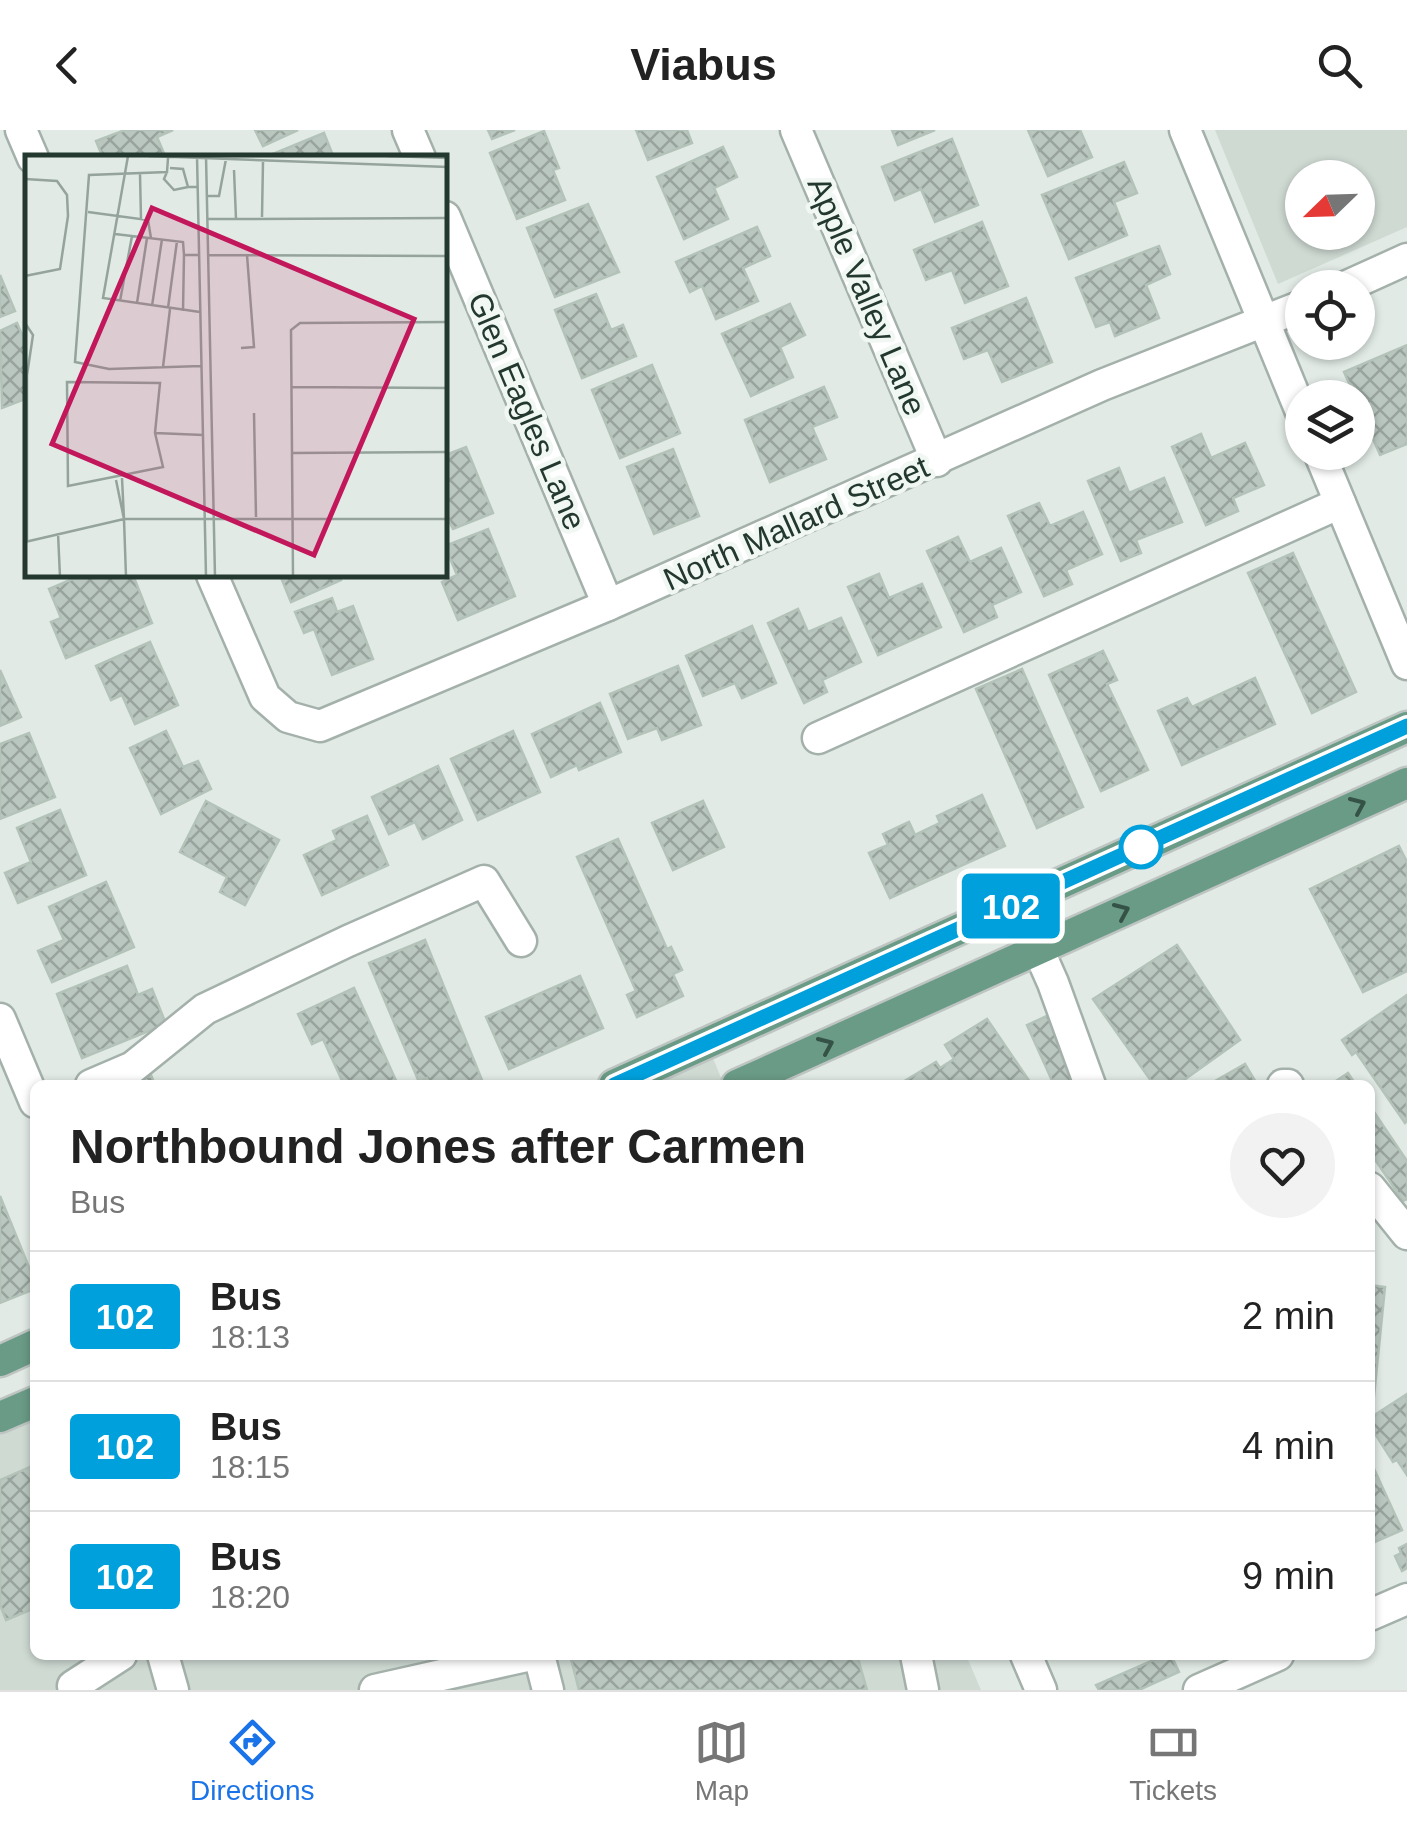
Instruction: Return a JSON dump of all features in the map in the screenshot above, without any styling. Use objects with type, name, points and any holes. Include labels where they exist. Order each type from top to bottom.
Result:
[{"type":"main road","points":[[625,1080],[1407,726]]},
{"type":"main road","points":[[748,1080],[1407,783]]},
{"type":"main road","points":[[0,1361],[30,1348]]},
{"type":"main road","points":[[0,1417],[30,1403]]},
{"type":"street","points":[[21,130],[32,155]]},
{"type":"street","points":[[408,130],[419,155]]},
{"type":"street","name":"Apple Valley Lane","points":[[796,130],[937,461]]},
{"type":"street","points":[[1185,130],[1288,380]]},
{"type":"street","name":"Glen Eagles Lane","points":[[448,224],[608,606]]},
{"type":"street","points":[[1375,274],[1407,259]]},
{"type":"street","name":"North Mallard Street","points":[[213,578],[265,697],[288,717],[320,726],[608,606],[1102,384],[1285,314]]},
{"type":"street","points":[[1326,470],[1407,664]]},
{"type":"street","points":[[818,738],[1340,503]]},
{"type":"street","points":[[103,1080],[133,1067],[205,1009],[484,881],[521,941]]},
{"type":"street","points":[[1038,949],[1088,1080]]},
{"type":"street","points":[[0,1019],[30,1090]]},
{"type":"street","points":[[1375,1194],[1407,1234]]},
{"type":"street","points":[[1375,1613],[1407,1598]]},
{"type":"street","points":[[74,1690],[73,1686],[113,1660]]},
{"type":"street","points":[[164,1660],[173,1690]]},
{"type":"street","points":[[375,1690],[512,1660]]},
{"type":"street","points":[[537,1660],[548,1690]]},
{"type":"street","points":[[917,1660],[923,1690]]},
{"type":"street","points":[[1028,1660],[1041,1690]]},
{"type":"street","points":[[1198,1690],[1267,1660]]},
{"type":"shaded area","points":[[1215,130],[1407,130],[1407,227],[1375,241],[1375,160],[1285,160],[1285,250],[1355,250],[1310,270],[1285,270],[1285,281],[1278,284]]},
{"type":"shaded area","points":[[712,1056],[722,1080],[666,1080]]},
{"type":"shaded area","points":[[30,1412],[30,1660],[968,1660],[981,1690],[0,1690],[0,1427]]},
{"type":"building","points":[[125,130],[173,130],[157,137],[165,155],[102,155],[96,141]]},
{"type":"building","points":[[255,130],[298,130],[263,146]]},
{"type":"building","points":[[488,130],[515,130],[492,139]]},
{"type":"building","points":[[636,130],[687,130],[692,143],[648,160]]},
{"type":"building","points":[[892,130],[935,130],[898,145]]},
{"type":"building","points":[[1028,130],[1080,130],[1092,157],[1048,176]]},
{"type":"building","points":[[544,131],[559,168],[553,170],[565,200],[517,219],[490,153]]},
{"type":"building","points":[[324,133],[333,155],[270,155]]},
{"type":"building","points":[[952,139],[978,205],[935,222],[921,189],[895,200],[882,167]]},
{"type":"building","points":[[723,147],[737,177],[714,188],[728,219],[684,239],[657,177]]},
{"type":"building","points":[[1124,162],[1137,193],[1114,202],[1127,235],[1069,259],[1042,195]]},
{"type":"building","points":[[588,204],[619,272],[555,297],[527,228]]},
{"type":"building","points":[[982,222],[1008,286],[965,303],[952,270],[926,280],[914,250]]},
{"type":"building","points":[[757,227],[770,256],[743,268],[758,301],[716,319],[702,286],[690,292],[676,262]]},
{"type":"building","points":[[1159,246],[1170,274],[1146,285],[1159,318],[1115,336],[1110,322],[1096,327],[1076,278]]},
{"type":"building","points":[[0,275],[15,311],[0,317]]},
{"type":"building","points":[[596,294],[611,330],[623,325],[636,356],[582,378],[555,310]]},
{"type":"building","points":[[1026,298],[1052,362],[1002,382],[988,350],[964,359],[952,328]]},
{"type":"building","points":[[790,304],[805,335],[780,347],[793,377],[751,396],[722,334]]},
{"type":"building","points":[[17,323],[25,341],[25,399],[2,408],[0,331]]},
{"type":"building","points":[[1407,345],[1407,444],[1380,455],[1375,443],[1375,380],[1347,380],[1344,372]]},
{"type":"building","points":[[652,365],[680,433],[620,458],[592,390]]},
{"type":"building","points":[[824,387],[837,417],[812,427],[826,459],[770,482],[745,420]]},
{"type":"building","points":[[1201,434],[1211,458],[1245,443],[1264,485],[1233,498],[1238,511],[1206,525],[1172,447]]},
{"type":"building","points":[[466,447],[493,513],[453,529],[448,519],[448,454]]},
{"type":"building","points":[[673,449],[699,516],[654,534],[627,467]]},
{"type":"building","points":[[1119,468],[1129,493],[1164,478],[1182,522],[1136,540],[1141,553],[1121,561],[1088,481]]},
{"type":"building","points":[[1039,503],[1050,526],[1083,512],[1102,554],[1066,570],[1072,584],[1044,596],[1008,516]]},
{"type":"building","points":[[488,529],[515,596],[458,620],[442,582],[457,575],[448,545]]},
{"type":"building","points":[[958,537],[970,562],[1001,548],[1021,592],[992,605],[997,617],[964,632],[927,551]]},
{"type":"building","points":[[1293,553],[1356,692],[1312,713],[1248,573]]},
{"type":"building","points":[[879,574],[889,598],[922,584],[941,627],[878,655],[848,587]]},
{"type":"building","points":[[75,578],[134,578],[152,623],[66,658],[51,622],[61,618],[49,589]]},
{"type":"building","points":[[281,578],[340,578],[341,580],[291,602]]},
{"type":"building","points":[[332,598],[337,612],[353,606],[373,659],[332,675],[314,629],[304,633],[295,612]]},
{"type":"building","points":[[798,609],[808,632],[841,618],[861,662],[822,680],[827,692],[804,703],[768,623]]},
{"type":"building","points":[[752,626],[776,683],[742,698],[735,683],[703,696],[686,656]]},
{"type":"building","points":[[150,642],[178,705],[135,724],[122,695],[111,700],[96,666]]},
{"type":"building","points":[[1103,651],[1117,680],[1107,684],[1148,770],[1101,791],[1049,675]]},
{"type":"building","points":[[678,666],[701,725],[662,740],[657,728],[628,739],[610,694]]},
{"type":"building","points":[[1022,669],[1083,807],[1037,828],[976,689]]},
{"type":"building","points":[[0,670],[21,717],[0,726]]},
{"type":"building","points":[[1255,678],[1275,724],[1182,765],[1158,711],[1187,698],[1192,707]]},
{"type":"building","points":[[600,703],[621,752],[551,777],[532,734]]},
{"type":"building","points":[[166,731],[183,767],[198,761],[211,789],[161,814],[130,748]]},
{"type":"building","points":[[513,731],[540,792],[478,820],[451,759]]},
{"type":"building","points":[[29,733],[55,797],[0,819],[0,744]]},
{"type":"building","points":[[438,766],[462,820],[423,839],[415,822],[389,834],[372,797]]},
{"type":"building","points":[[982,795],[1005,846],[890,898],[869,853],[888,845],[883,834],[909,822],[915,835],[940,823],[937,816]]},
{"type":"building","points":[[206,801],[279,840],[245,905],[220,892],[227,877],[180,852]]},
{"type":"building","points":[[703,801],[724,847],[673,870],[652,823]]},
{"type":"building","points":[[60,810],[86,875],[18,903],[5,873],[31,862],[17,828]]},
{"type":"building","points":[[367,816],[388,865],[322,895],[304,855],[337,840],[333,831]]},
{"type":"building","points":[[618,839],[667,949],[671,947],[682,970],[673,974],[683,996],[637,1017],[627,995],[636,991],[577,857]]},
{"type":"building","points":[[1399,846],[1407,862],[1407,971],[1363,992],[1310,889]]},
{"type":"building","points":[[106,882],[134,947],[52,982],[38,951],[64,940],[49,907]]},
{"type":"building","points":[[425,940],[482,1080],[418,1080],[369,963]]},
{"type":"building","points":[[1177,945],[1240,1040],[1184,1080],[1150,1080],[1093,999]]},
{"type":"building","points":[[127,966],[138,995],[152,989],[166,1024],[82,1058],[57,994]]},
{"type":"building","points":[[580,976],[603,1028],[509,1069],[486,1017]]},
{"type":"building","points":[[354,988],[396,1080],[342,1080],[323,1039],[312,1044],[298,1014]]},
{"type":"building","points":[[1407,995],[1405,1123],[1356,1052],[1352,1055],[1342,1040]]},
{"type":"building","points":[[1049,1015],[1079,1080],[1052,1080],[1027,1025]]},
{"type":"building","points":[[987,1019],[1029,1080],[906,1080],[936,1062],[940,1068],[954,1059],[945,1045]]},
{"type":"building","points":[[1245,1064],[1255,1080],[1217,1080]]},
{"type":"building","points":[[1375,1113],[1407,1161],[1407,1199],[1403,1201],[1375,1159]]},
{"type":"building","points":[[0,1196],[30,1270],[30,1291],[0,1303]]},
{"type":"building","points":[[1375,1286],[1385,1287],[1375,1386]]},
{"type":"building","points":[[1407,1394],[1407,1475],[1397,1460],[1393,1462],[1375,1434],[1375,1415]]},
{"type":"building","points":[[30,1467],[30,1610],[6,1620],[0,1605],[0,1480]]},
{"type":"building","points":[[1375,1471],[1402,1530],[1375,1542]]},
{"type":"building","points":[[1407,1544],[1407,1568],[1402,1571],[1395,1556]]},
{"type":"building","points":[[571,1660],[858,1660],[867,1690],[579,1690]]},
{"type":"building","points":[[1154,1660],[1173,1660],[1179,1672],[1139,1690],[1099,1690],[1096,1685]]},
{"type":"bus line","name":"102","points":[[625,1080],[1407,726]]}]
